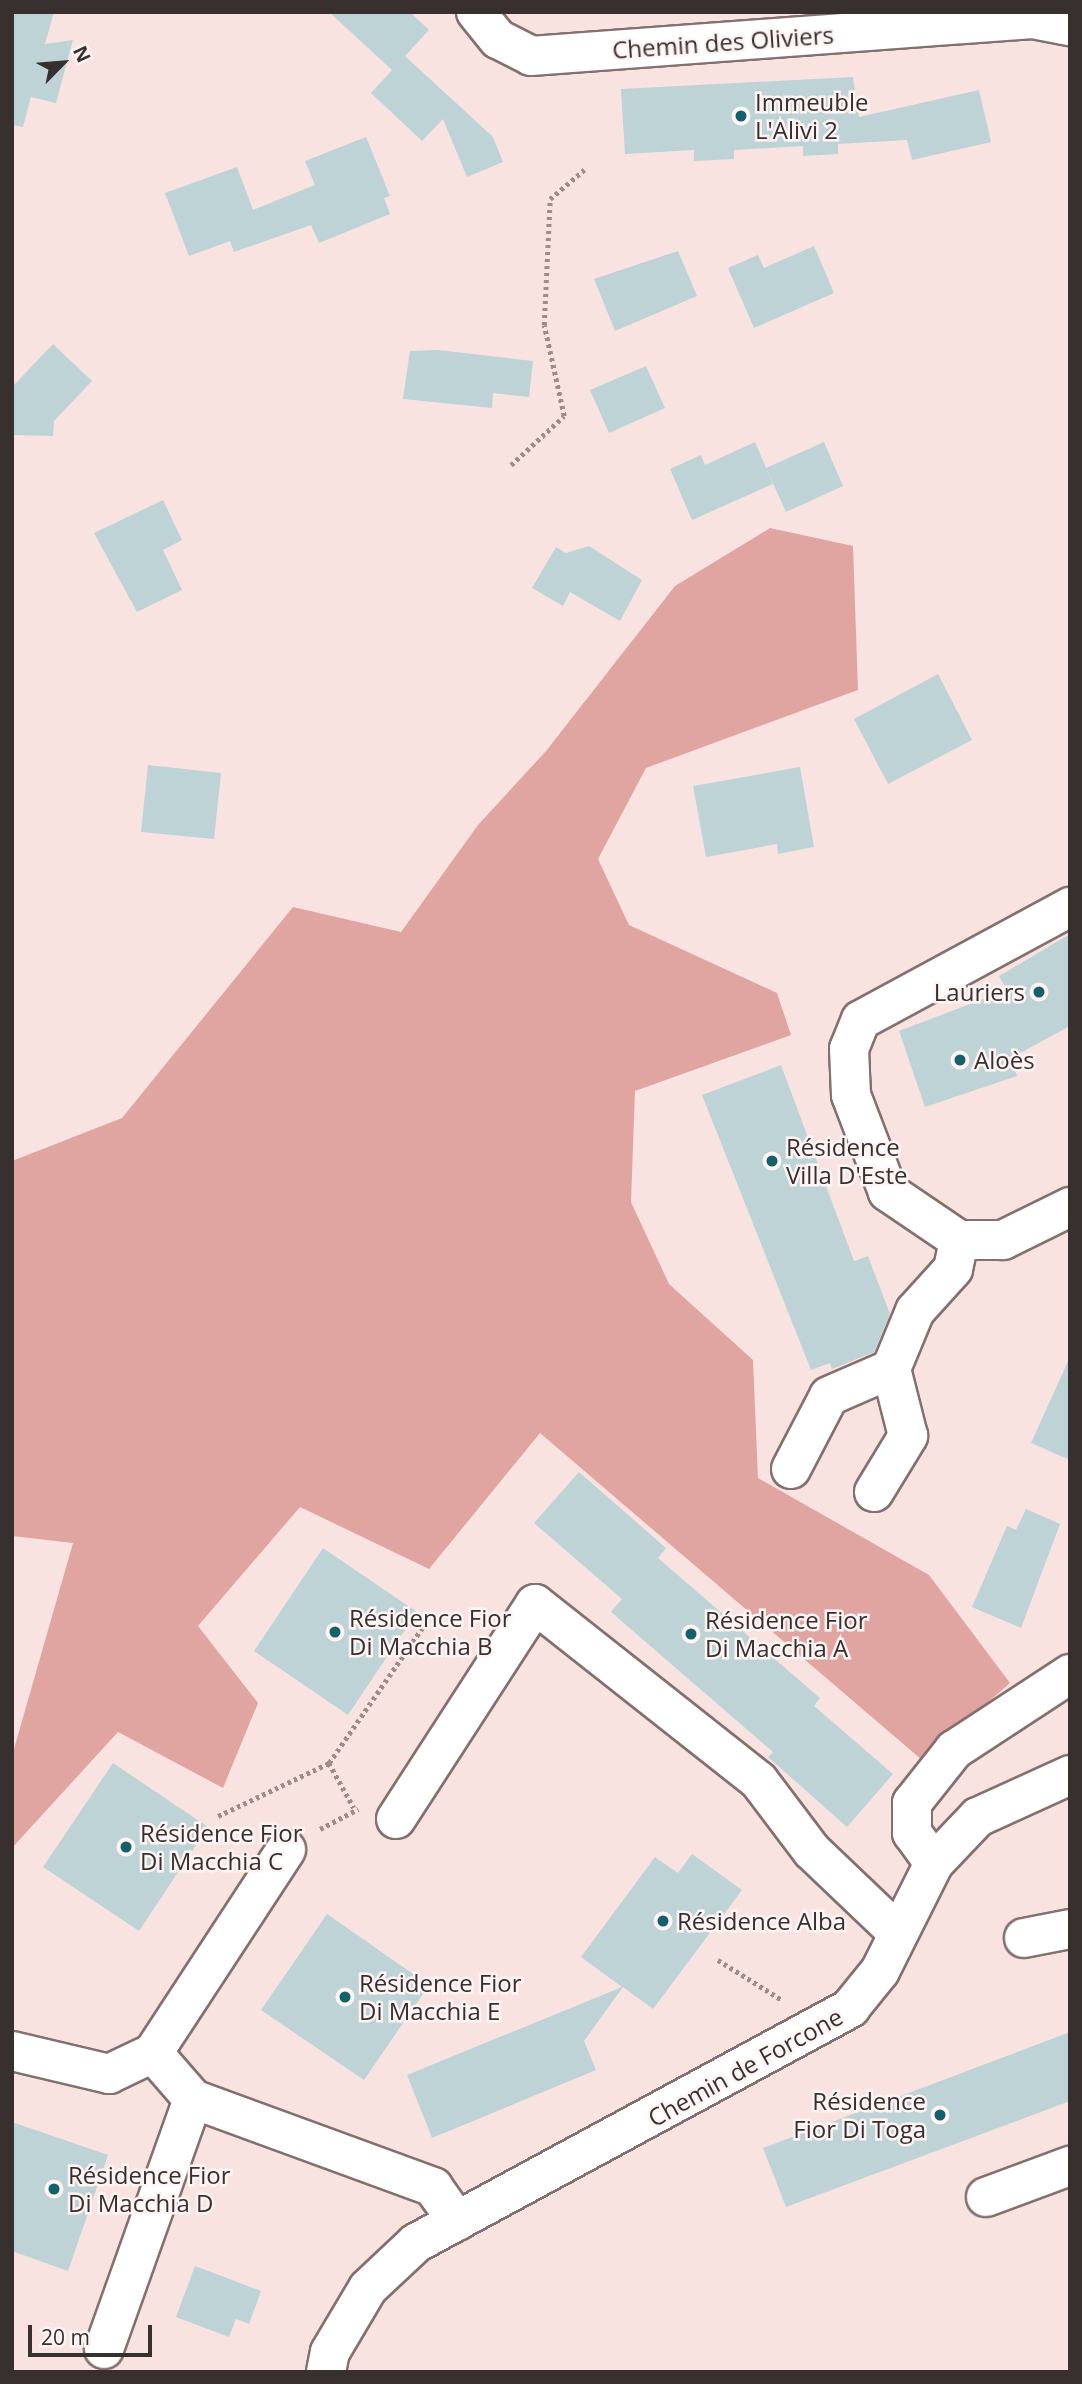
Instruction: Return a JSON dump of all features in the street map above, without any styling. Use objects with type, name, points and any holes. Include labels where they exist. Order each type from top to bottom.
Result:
[{"type":"street","name":"Chemin des Oliviers","points":[[476,12],[498,39],[531,56],[1033,19],[1070,26]]},
{"type":"street","points":[[1070,907],[861,1020],[849,1049],[852,1095],[888,1192],[959,1240],[1003,1240],[1070,1207]]},
{"type":"street","points":[[874,1492],[908,1436],[891,1369],[915,1311],[953,1269],[959,1240]]},
{"type":"street","points":[[791,1469],[829,1395],[891,1369]]},
{"type":"street","points":[[396,1819],[535,1604],[760,1781],[811,1851],[897,1932]]},
{"type":"street","points":[[934,1863],[912,1833],[912,1803],[954,1750],[1070,1674]]},
{"type":"street","name":"Chemin de Forcone","points":[[326,2372],[330,2352],[368,2288],[416,2243],[850,2008],[880,1971],[897,1932],[934,1863],[978,1817],[1070,1775]]},
{"type":"street","points":[[12,2050],[109,2074],[153,2053],[286,1850]]},
{"type":"street","points":[[1024,1938],[1070,1929]]},
{"type":"street","points":[[153,2053],[193,2099],[433,2187],[457,2221]]},
{"type":"street","points":[[104,2349],[193,2099]]},
{"type":"street","points":[[986,2197],[1070,2166]]},
{"type":"path","points":[[511,465],[564,416],[544,325],[550,199],[584,170]]},
{"type":"path","points":[[218,1816],[329,1763],[425,1624]]},
{"type":"path","points":[[329,1763],[354,1808],[396,1819]]},
{"type":"path","points":[[286,1850],[354,1808]]},
{"type":"path","points":[[718,1961],[821,2025]]},
{"type":"shaded area","points":[[770,528],[853,546],[858,690],[646,768],[598,859],[629,925],[777,993],[791,1035],[635,1091],[631,1202],[669,1284],[753,1360],[758,1478],[929,1575],[1010,1683],[922,1760],[540,1433],[429,1569],[300,1507],[198,1626],[258,1703],[223,1788],[118,1732],[12,1848],[12,1756],[73,1543],[12,1536],[12,1161],[122,1118],[293,907],[401,932],[478,825],[546,751],[675,586]]},
{"type":"building","points":[[12,12],[54,12],[45,44],[73,40],[56,103],[31,97],[23,127],[12,125]]},
{"type":"building","points":[[329,12],[410,12],[429,30],[405,56],[493,137],[503,162],[467,177],[443,119],[422,141],[371,93],[392,70]]},
{"type":"building","name":"Immeuble L'Alivi 2","points":[[853,77],[859,117],[979,90],[991,142],[912,160],[907,140],[838,144],[838,154],[803,156],[803,146],[734,150],[734,159],[694,161],[694,150],[625,154],[621,89]]},
{"type":"building","points":[[366,137],[390,196],[384,198],[390,214],[319,243],[311,225],[234,252],[230,241],[189,256],[165,193],[237,167],[253,210],[315,185],[305,161]]},
{"type":"building","points":[[814,246],[834,293],[754,328],[728,268],[758,255],[764,268]]},
{"type":"building","points":[[678,251],[697,296],[615,331],[594,279]]},
{"type":"building","points":[[53,344],[92,381],[54,421],[53,436],[12,435],[12,387]]},
{"type":"building","points":[[437,350],[533,361],[529,397],[493,393],[492,408],[403,399],[410,351]]},
{"type":"building","points":[[646,366],[665,408],[609,433],[590,390]]},
{"type":"building","points":[[755,442],[773,484],[692,520],[670,469],[701,455],[705,465]]},
{"type":"building","points":[[824,442],[843,486],[786,512],[766,468]]},
{"type":"building","points":[[163,500],[182,540],[163,550],[182,590],[137,612],[94,533]]},
{"type":"building","points":[[589,546],[642,580],[620,621],[570,592],[563,606],[532,588],[556,547],[566,553]]},
{"type":"building","points":[[938,674],[972,740],[888,784],[854,719]]},
{"type":"building","points":[[148,765],[221,773],[214,839],[141,832]]},
{"type":"building","points":[[800,767],[814,847],[778,854],[777,844],[706,857],[693,786]]},
{"type":"building","points":[[1070,934],[1070,1026],[1011,1058],[1017,1076],[925,1107],[899,1031],[1007,990],[999,976]]},
{"type":"building","name":"Résidence Villa D'Este","points":[[781,1065],[854,1261],[868,1256],[890,1314],[874,1352],[832,1369],[830,1363],[811,1370],[702,1095]]},
{"type":"building","points":[[1070,1357],[1070,1460],[1031,1443]]},
{"type":"building","name":"Résidence Fior Di Macchia A","points":[[579,1472],[666,1548],[658,1558],[820,1698],[814,1706],[893,1774],[847,1827],[768,1757],[773,1752],[611,1612],[622,1599],[534,1523]]},
{"type":"building","points":[[1026,1509],[1060,1524],[1021,1628],[972,1607],[1007,1526],[1016,1530]]},
{"type":"building","name":"Résidence Fior Di Macchia B","points":[[323,1548],[417,1612],[348,1715],[254,1651]]},
{"type":"building","name":"Résidence Fior Di Macchia C","points":[[113,1763],[208,1827],[139,1931],[43,1867]]},
{"type":"building","points":[[692,1854],[742,1890],[653,2009],[623,1987],[584,2041],[596,2070],[432,2138],[407,2075],[622,1987],[581,1957],[655,1857],[678,1873]]},
{"type":"building","name":"Résidence Fior Di Macchia E","points":[[327,1914],[429,1985],[364,2080],[261,2010]]},
{"type":"building","name":"Résidence Fior Di Toga","points":[[1070,2032],[1070,2101],[786,2207],[763,2148]]},
{"type":"building","name":"Résidence Fior Di Macchia D","points":[[12,2122],[108,2155],[68,2271],[12,2251]]},
{"type":"building","points":[[195,2266],[261,2291],[249,2324],[236,2319],[229,2337],[176,2317]]},
{"type":"place","name":"Immeuble L'Alivi 2","points":[[741,116]]},
{"type":"place","name":"Lauriers","points":[[1039,992]]},
{"type":"place","name":"Aloès","points":[[960,1060]]},
{"type":"place","name":"Résidence Villa D'Este","points":[[772,1161]]},
{"type":"place","name":"Résidence Fior Di Macchia B","points":[[335,1632]]},
{"type":"place","name":"Résidence Fior Di Macchia A","points":[[691,1634]]},
{"type":"place","name":"Résidence Fior Di Macchia C","points":[[126,1847]]},
{"type":"place","name":"Résidence Alba","points":[[663,1921]]},
{"type":"place","name":"Résidence Fior Di Macchia E","points":[[345,1997]]},
{"type":"place","name":"Résidence Fior Di Toga","points":[[940,2115]]},
{"type":"place","name":"Résidence Fior Di Macchia D","points":[[54,2189]]}]
